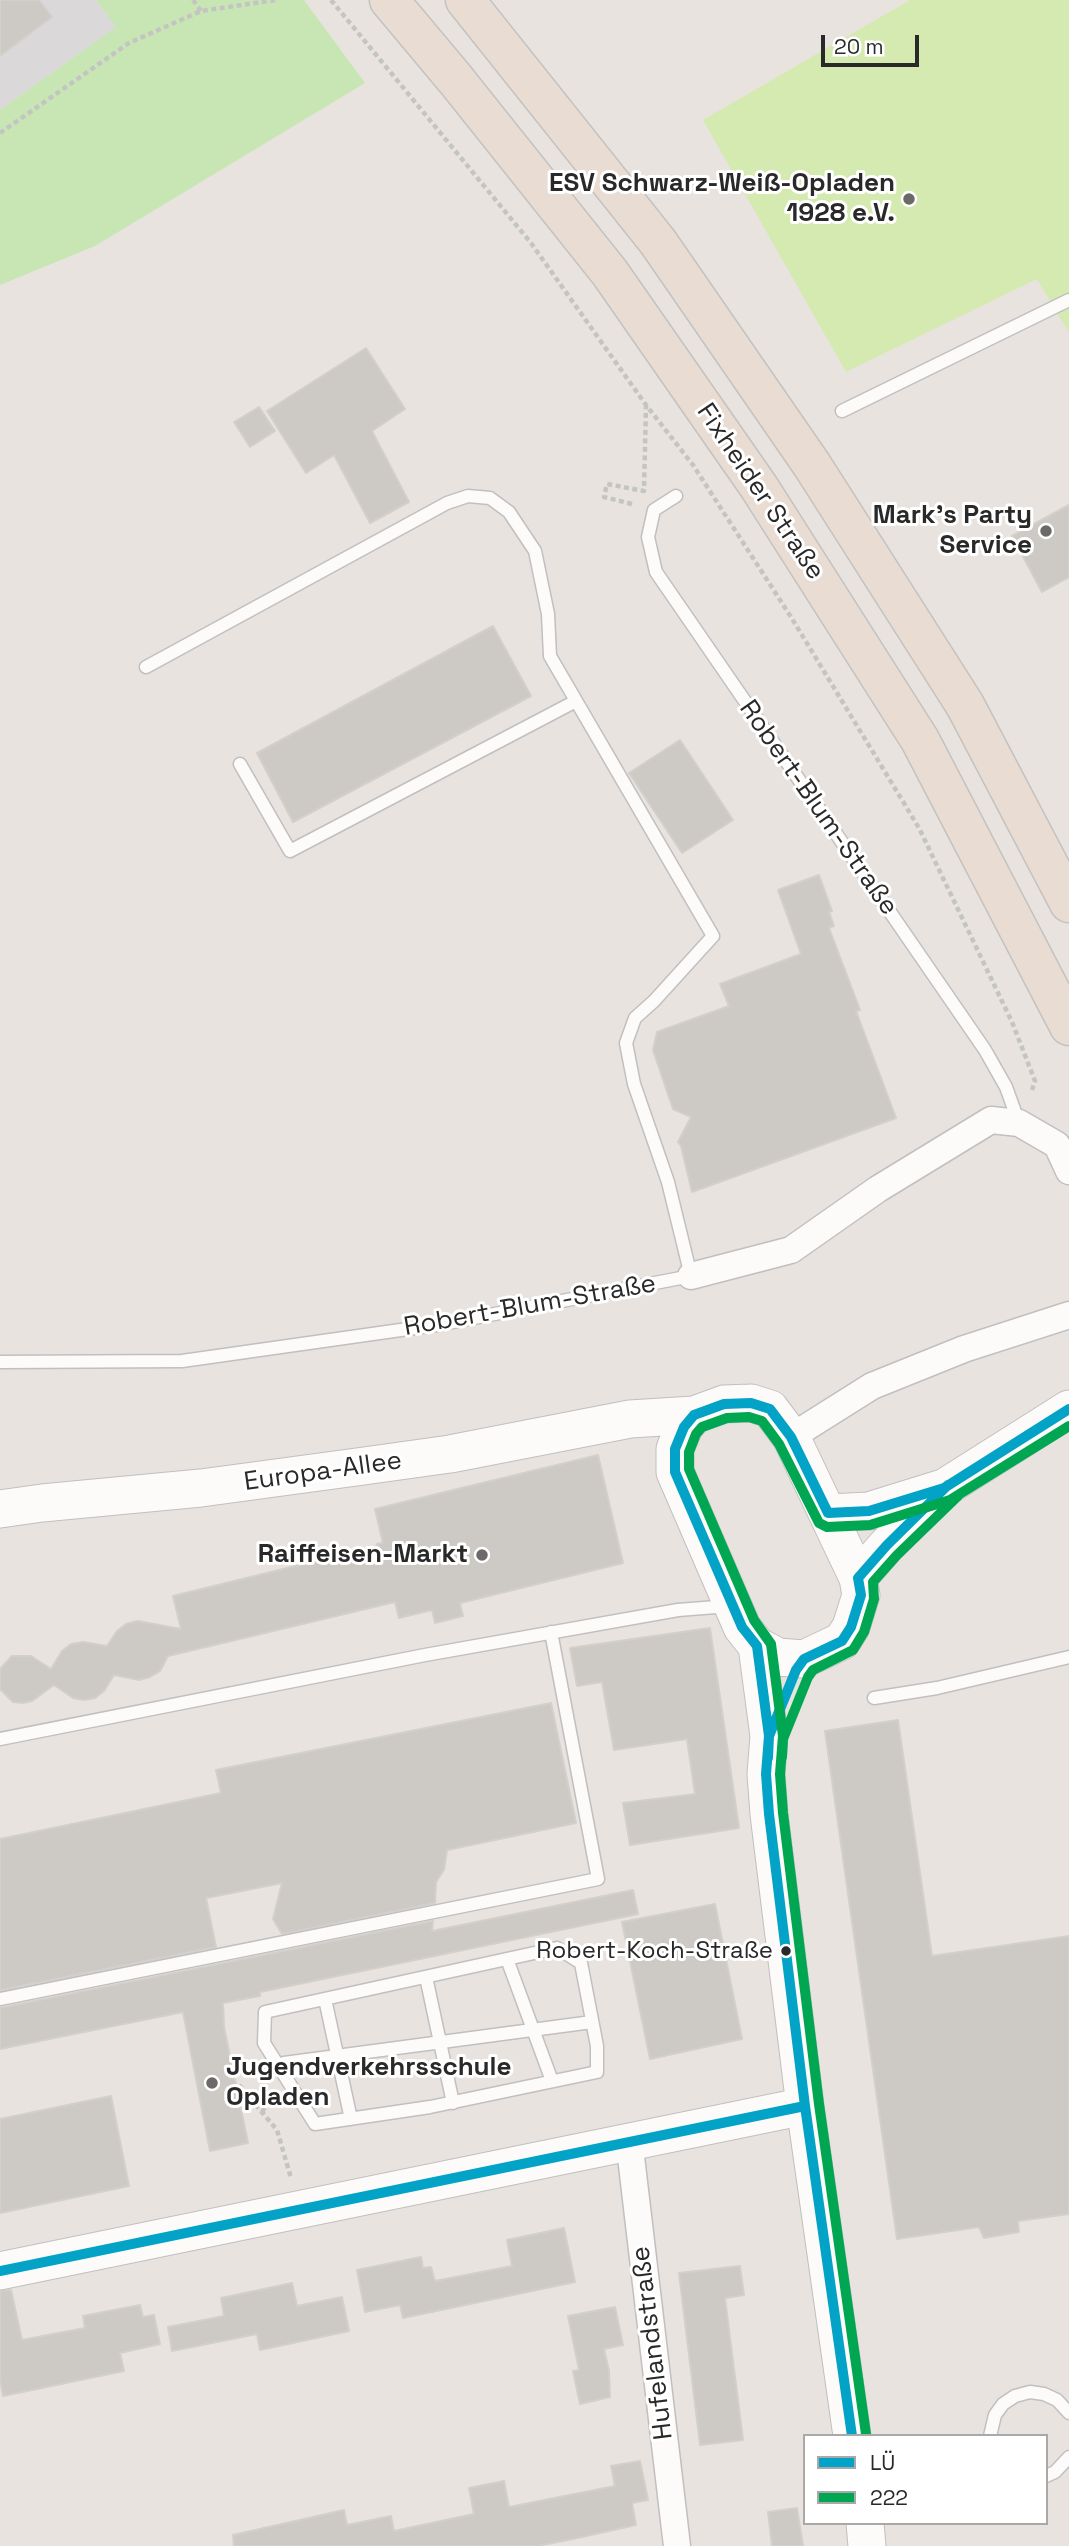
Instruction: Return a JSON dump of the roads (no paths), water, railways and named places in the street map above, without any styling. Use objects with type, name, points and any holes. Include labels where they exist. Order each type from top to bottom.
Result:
[{"type":"highway","name":"Fixheider Straße","points":[[389,0],[610,273],[760,487],[920,740],[1069,1026]]},
{"type":"highway","points":[[465,0],[658,242],[812,465],[965,705],[1069,903]]},
{"type":"main road","name":"Europa-Allee","points":[[0,1509],[201,1488],[450,1454],[644,1418],[694,1415],[724,1404],[751,1403],[770,1409],[791,1437],[858,1578]]},
{"type":"main road","points":[[694,1415],[684,1427],[676,1448],[675,1472],[742,1627],[757,1646],[778,1657],[804,1658],[842,1641],[861,1595],[858,1578],[944,1488],[1069,1409]]},
{"type":"main road","name":"Europa-Allee","points":[[602,1426],[639,1439],[675,1472]]},
{"type":"main road","points":[[828,1513],[869,1511],[944,1488]]},
{"type":"main road","name":"Europa-Allee","points":[[0,1500],[42,1503]]},
{"type":"main road","points":[[757,1646],[769,1735],[766,1774],[769,1814],[805,2106],[852,2434]]},
{"type":"main road","points":[[769,1735],[796,1670],[804,1658]]},
{"type":"main road","points":[[0,2271],[805,2106]]},
{"type":"main road","points":[[865,2525],[867,2546]]},
{"type":"street","name":"Robert-Blum-Straße","points":[[691,1276],[791,1250],[877,1189],[991,1120],[1019,1124],[1057,1145],[1066,1165]]},
{"type":"street","points":[[791,1437],[872,1386],[964,1349],[1069,1315]]},
{"type":"street","name":"Hufelandstraße","points":[[629,2140],[677,2546]]},
{"type":"lane","points":[[842,411],[1069,300]]},
{"type":"lane","points":[[146,667],[447,503],[468,496],[490,498],[509,512],[534,551],[548,614],[550,656],[713,936],[635,1017],[626,1043],[634,1084],[668,1182],[691,1276]]},
{"type":"lane","name":"Robert-Blum-Straße","points":[[676,496],[654,510],[648,537],[656,572],[985,1050],[1006,1087],[1019,1124]]},
{"type":"lane","points":[[240,764],[290,851],[576,701]]},
{"type":"lane","name":"Robert-Blum-Straße","points":[[0,1362],[181,1361],[443,1324],[691,1276]]},
{"type":"lane","points":[[0,1739],[425,1655],[678,1610],[733,1606]]},
{"type":"lane","points":[[0,1999],[598,1879],[551,1633]]},
{"type":"lane","points":[[874,1698],[937,1688],[1069,1657]]},
{"type":"lane","points":[[557,1948],[581,1963],[597,2046],[597,2072],[453,2103],[315,2124],[264,2043],[265,2012],[426,1977],[557,1948]]},
{"type":"lane","points":[[507,1959],[552,2081]]},
{"type":"lane","points":[[426,1977],[453,2103]]},
{"type":"lane","points":[[325,1999],[351,2119]]},
{"type":"lane","points":[[279,2066],[284,2063],[592,2022]]},
{"type":"lane","points":[[990,2434],[995,2415],[1003,2404],[1015,2396],[1030,2392],[1044,2394],[1057,2400],[1069,2413]]},
{"type":"lane","points":[[1048,2475],[1069,2458]]},
{"type":"place","name":"ESV Schwarz-Weiß-Opladen 1928 e.V.","points":[[909,199]]},
{"type":"place","name":"Mark's Party Service","points":[[1046,531]]},
{"type":"place","name":"Raiffeisen-Markt","points":[[482,1555]]},
{"type":"place","name":"Robert-Koch-Straße","points":[[786,1951]]},
{"type":"place","name":"Jugendverkehrsschule Opladen","points":[[212,2083]]}]
